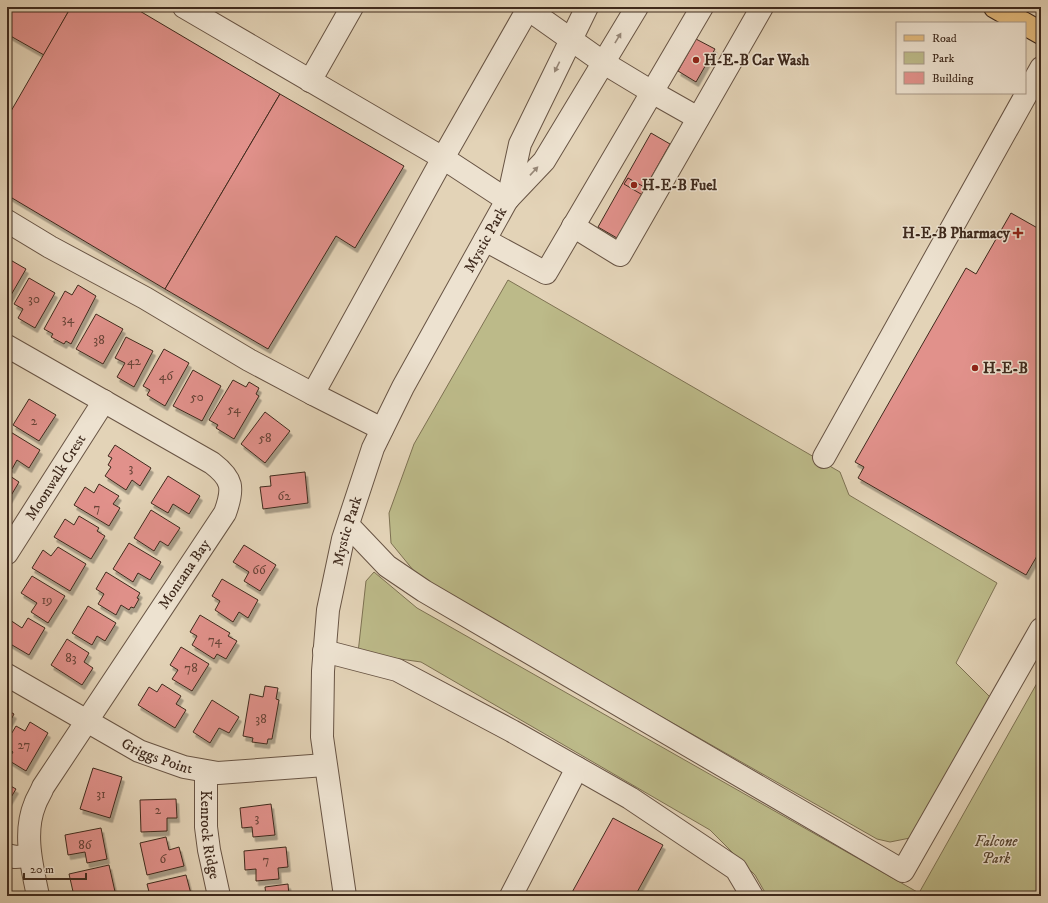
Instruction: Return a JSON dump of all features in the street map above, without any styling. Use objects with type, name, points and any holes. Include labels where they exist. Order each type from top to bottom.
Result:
[{"type":"main road","points":[[995,7],[1022,22]]},
{"type":"main road","points":[[1026,24],[1041,33]]},
{"type":"street","points":[[184,7],[443,158],[508,200]]},
{"type":"street","points":[[310,81],[352,7]]},
{"type":"street","name":"Mystic Park","points":[[508,200],[520,144],[587,7]]},
{"type":"street","name":"Mystic Park","points":[[345,896],[322,737],[323,671],[328,610],[343,539],[373,448],[403,386],[508,200],[544,161],[637,7]]},
{"type":"street","points":[[485,240],[546,273],[702,7]]},
{"type":"street","points":[[573,226],[620,255],[762,7]]},
{"type":"street","points":[[313,394],[443,158],[528,8],[604,63],[698,118]]},
{"type":"street","points":[[824,457],[1041,68]]},
{"type":"street","points":[[7,220],[50,247],[145,298],[249,360],[382,429]]},
{"type":"street","name":"Montana Bay","points":[[7,346],[212,463],[228,478],[230,500],[225,513],[43,787],[34,805],[29,830],[30,856],[38,896]]},
{"type":"street","name":"Moonwalk Crest","points":[[7,553],[104,401]]},
{"type":"street","points":[[348,525],[387,566],[424,591],[903,871],[1041,630]]},
{"type":"street","points":[[324,650],[397,670],[512,731],[630,798],[736,869],[752,896]]},
{"type":"street","name":"Griggs Point","points":[[7,675],[139,751],[184,767],[218,773],[325,765]]},
{"type":"street","points":[[511,896],[577,768]]},
{"type":"street","name":"Kenrock Ridge","points":[[206,772],[206,827],[209,850],[219,896]]},
{"type":"street","points":[[7,855],[15,857],[30,856]]},
{"type":"green space","points":[[508,280],[840,472],[849,495],[997,583],[956,663],[990,697],[910,838],[890,842],[877,839],[456,600],[418,576],[391,543],[389,513],[414,444]]},
{"type":"green space","name":"Falcone Park","points":[[374,572],[417,608],[919,893],[1041,676],[1041,896],[767,896],[755,875],[710,830],[421,662],[358,653],[366,581]]},
{"type":"building","points":[[7,7],[71,7],[44,55],[7,34]]},
{"type":"building","points":[[71,7],[133,7],[280,94],[165,289],[7,195],[7,118]]},
{"type":"building","name":"H-E-B Car Wash","points":[[696,39],[715,49],[696,82],[678,71]]},
{"type":"building","points":[[280,94],[404,166],[355,248],[336,236],[268,349],[165,289]]},
{"type":"building","name":"H-E-B Fuel","points":[[651,133],[670,144],[617,238],[598,227]]},
{"type":"building","points":[[628,178],[655,193],[651,200],[624,184]]},
{"type":"building","name":"H-E-B","points":[[1011,213],[1041,230],[1041,549],[1026,575],[858,478],[864,467],[855,462],[966,268],[976,274]]},
{"type":"building","points":[[7,258],[26,269],[7,302]]},
{"type":"building","points":[[29,278],[55,293],[35,328],[18,318],[23,309],[14,304]]},
{"type":"building","points":[[78,285],[96,296],[71,344],[66,341],[64,344],[51,337],[53,334],[44,329],[65,291],[72,295]]},
{"type":"building","points":[[96,314],[123,329],[103,364],[76,349]]},
{"type":"building","points":[[126,337],[153,351],[134,387],[117,377],[125,363],[115,358]]},
{"type":"building","points":[[164,349],[189,363],[165,406],[147,395],[150,390],[143,386]]},
{"type":"building","points":[[193,370],[221,386],[202,421],[173,406]]},
{"type":"building","points":[[233,380],[246,387],[249,382],[259,388],[256,394],[259,396],[234,439],[216,428],[218,425],[209,420]]},
{"type":"building","points":[[29,399],[56,415],[39,441],[13,425]]},
{"type":"building","points":[[265,412],[290,431],[265,463],[241,444]]},
{"type":"building","points":[[9,431],[40,450],[29,468],[17,460],[12,469],[7,466],[7,434]]},
{"type":"building","points":[[115,445],[151,468],[140,486],[132,480],[126,490],[105,476],[111,467],[108,465],[112,458],[108,456]]},
{"type":"building","points":[[305,472],[308,503],[263,509],[260,487],[271,486],[270,476]]},
{"type":"building","points":[[7,474],[19,482],[9,499],[7,497]]},
{"type":"building","points":[[168,476],[200,496],[189,514],[173,504],[168,513],[151,503]]},
{"type":"building","points":[[99,484],[119,496],[113,504],[120,508],[109,526],[74,505],[85,487],[94,493]]},
{"type":"building","points":[[151,510],[180,528],[168,546],[160,541],[154,551],[134,538]]},
{"type":"building","points":[[79,516],[99,528],[97,531],[105,536],[91,559],[54,537],[65,519],[74,525]]},
{"type":"building","points":[[129,543],[161,562],[150,580],[138,573],[133,582],[113,569]]},
{"type":"building","points":[[244,545],[276,565],[260,591],[244,581],[249,572],[233,562]]},
{"type":"building","points":[[58,547],[86,564],[70,591],[32,568],[43,550],[51,556]]},
{"type":"building","points":[[106,572],[140,593],[137,598],[139,599],[134,608],[131,607],[129,610],[121,605],[116,615],[98,604],[104,594],[96,589]]},
{"type":"building","points":[[32,576],[65,596],[48,623],[31,612],[37,603],[21,593]]},
{"type":"building","points":[[222,579],[258,600],[248,618],[239,612],[233,622],[215,610],[220,601],[212,596]]},
{"type":"building","points":[[88,606],[116,623],[105,641],[97,636],[92,645],[72,633]]},
{"type":"building","points":[[200,615],[230,633],[228,636],[237,641],[226,659],[217,654],[214,659],[192,645],[197,636],[190,632]]},
{"type":"building","points":[[7,618],[22,628],[28,618],[45,628],[29,655],[7,642]]},
{"type":"building","points":[[67,639],[89,653],[84,662],[93,668],[82,685],[51,665]]},
{"type":"building","points":[[181,647],[209,664],[192,691],[172,679],[178,670],[170,665]]},
{"type":"building","points":[[162,684],[181,696],[176,704],[186,710],[175,728],[138,705],[149,687],[157,692]]},
{"type":"building","points":[[265,686],[278,688],[276,699],[279,700],[272,739],[268,739],[267,744],[252,742],[253,738],[243,736],[250,694],[263,697]]},
{"type":"building","points":[[212,700],[239,717],[229,733],[219,728],[210,743],[193,732]]},
{"type":"building","points":[[7,710],[14,714],[7,727]]},
{"type":"building","points":[[30,722],[48,733],[26,771],[8,760],[13,752],[7,747],[7,741],[16,726],[25,731]]},
{"type":"building","points":[[93,768],[122,777],[110,818],[80,809]]},
{"type":"building","points":[[7,784],[16,789],[7,804]]},
{"type":"building","points":[[176,799],[177,818],[167,818],[167,831],[141,832],[140,800]]},
{"type":"building","points":[[271,804],[275,835],[253,837],[252,827],[242,828],[240,808]]},
{"type":"building","points":[[613,818],[663,845],[635,896],[570,896]]},
{"type":"building","points":[[101,828],[107,859],[87,863],[85,852],[68,855],[65,835]]},
{"type":"building","points":[[166,837],[169,850],[179,847],[184,866],[147,875],[140,843]]},
{"type":"building","points":[[286,847],[288,867],[278,868],[279,879],[256,881],[256,869],[245,870],[244,851]]},
{"type":"building","points":[[109,865],[116,896],[74,896],[69,874]]},
{"type":"building","points":[[186,875],[191,894],[183,896],[150,896],[147,884]]},
{"type":"building","points":[[288,884],[289,896],[266,896],[265,887]]},
{"type":"place","name":"H-E-B Car Wash","points":[[696,60]]},
{"type":"place","name":"H-E-B Fuel","points":[[634,185]]},
{"type":"place","name":"H-E-B Pharmacy","points":[[1018,233]]},
{"type":"place","name":"H-E-B","points":[[975,368]]}]
